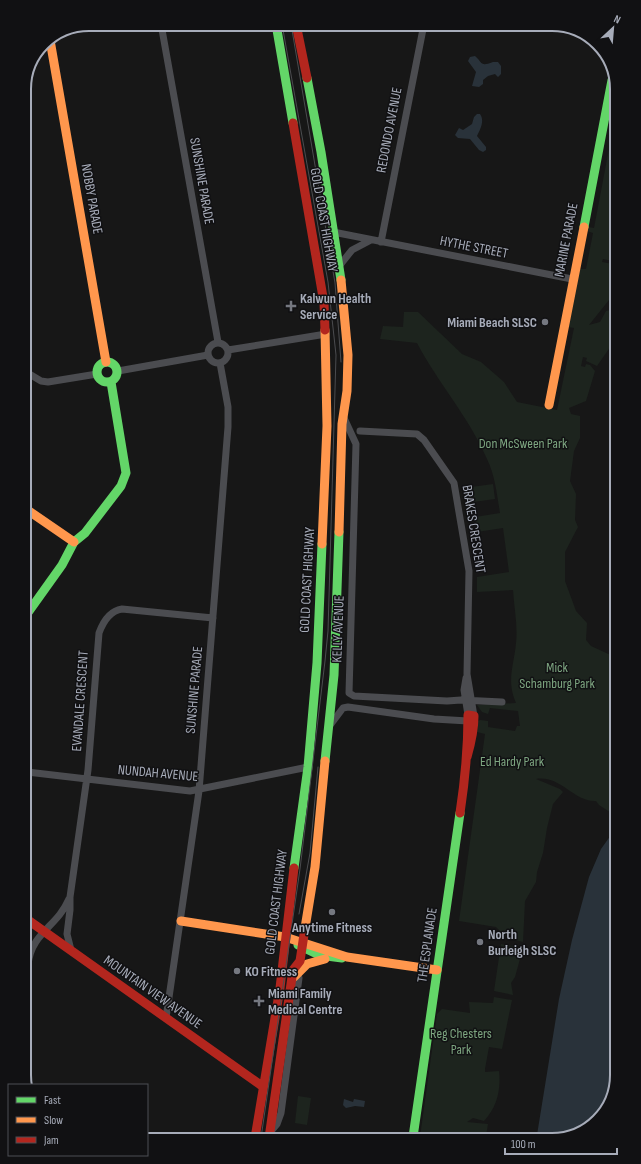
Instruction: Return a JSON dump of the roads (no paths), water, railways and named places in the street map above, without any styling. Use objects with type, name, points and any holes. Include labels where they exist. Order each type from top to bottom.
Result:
[{"type":"main road","name":"GOLD COAST HIGHWAY","points":[[256,1133],[262,1086],[280,988],[285,937],[308,767],[317,663],[324,530],[327,426],[326,334],[318,267],[277,31]]},
{"type":"main road","name":"GOLD COAST HIGHWAY","points":[[270,1133],[315,867],[330,726],[337,624],[343,416],[347,391],[348,355],[340,265],[333,232],[321,152],[297,31]]},
{"type":"main road","name":"NOBBY PARADE","points":[[51,46],[106,362]]},
{"type":"main road","name":"MARINE PARADE","points":[[549,405],[572,279],[610,90]]},
{"type":"main road","points":[[106,362],[112,363],[118,371],[116,378],[111,382],[102,381],[97,374],[98,367],[106,362]]},
{"type":"main road","points":[[31,608],[62,565],[74,542],[85,532],[116,493],[126,473],[111,382]]},
{"type":"main road","points":[[31,512],[74,542]]},
{"type":"main road","name":"THE ESPLANADE","points":[[415,1133],[467,757],[474,737],[471,718]]},
{"type":"main road","name":"MOUNTAIN VIEW AVENUE","points":[[31,922],[262,1086]]},
{"type":"main road","points":[[181,922],[285,937],[303,945],[347,957],[437,970]]},
{"type":"main road","points":[[303,945],[314,955],[328,958]]},
{"type":"main road","points":[[296,979],[310,962],[328,958],[347,957]]},
{"type":"street","name":"SUNSHINE PARADE","points":[[162,31],[218,342]]},
{"type":"street","name":"REDONDO AVENUE","points":[[384,242],[423,31]]},
{"type":"street","name":"HYTHE STREET","points":[[333,232],[572,279]]},
{"type":"street","points":[[340,265],[352,250],[372,240]]},
{"type":"street","points":[[228,350],[326,334]]},
{"type":"street","points":[[218,342],[224,344],[228,350],[226,360],[220,363],[211,360],[208,354],[209,348],[218,342]]},
{"type":"street","points":[[118,371],[208,354]]},
{"type":"street","name":"SUNSHINE PARADE","points":[[166,1018],[199,791],[228,407],[220,363]]},
{"type":"street","points":[[31,375],[41,381],[48,382],[97,374]]},
{"type":"street","name":"KELLY AVENUE","points":[[343,416],[356,444],[349,693],[354,696],[420,700],[502,702]]},
{"type":"street","name":"BRAKES CRESCENT","points":[[360,431],[418,434],[453,480],[469,571],[467,674],[464,686],[469,700],[471,718]]},
{"type":"street","name":"EVANDALE CRESCENT","points":[[71,950],[67,934],[70,897],[87,778],[98,633],[107,617],[116,610],[122,609],[213,618]]},
{"type":"street","points":[[330,726],[343,708],[348,707],[434,719],[471,718]]},
{"type":"street","name":"NUNDAH AVENUE","points":[[31,772],[87,778],[142,786],[199,791],[308,767]]},
{"type":"street","name":"EVANDALE CRESCENT","points":[[31,951],[32,947],[44,931],[61,913],[70,897]]},
{"type":"tram line","points":[[262,1133],[300,869],[328,631],[336,355],[328,282],[283,31]]},
{"type":"tram line","points":[[292,31],[335,283],[341,362]]},
{"type":"tram line","points":[[299,914],[310,853],[318,767]]},
{"type":"place","name":"Kalwun Health Service","points":[[291,306]]},
{"type":"place","name":"Miami Beach SLSC","points":[[545,322]]},
{"type":"place","name":"Anytime Fitness","points":[[332,912]]},
{"type":"place","name":"North Burleigh SLSC","points":[[480,942]]},
{"type":"place","name":"KO Fitness","points":[[237,971]]},
{"type":"place","name":"Miami Family Medical Centre","points":[[259,1001]]},
{"type":"park label","name":"Don McSween Park","points":[[523,443]]},
{"type":"park label","name":"Mick Schamburg Park","points":[[557,676]]},
{"type":"park label","name":"Ed Hardy Park","points":[[512,761]]},
{"type":"park label","name":"Reg Chesters Park","points":[[461,1042]]}]
